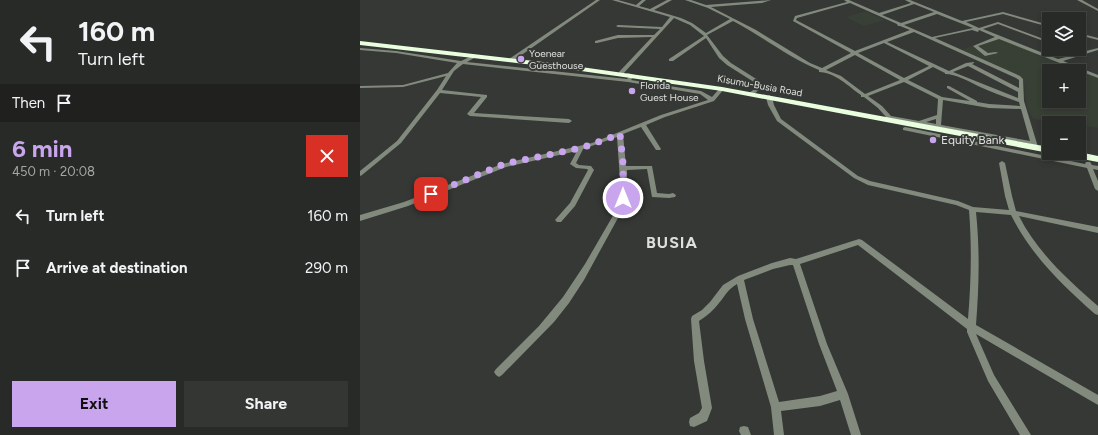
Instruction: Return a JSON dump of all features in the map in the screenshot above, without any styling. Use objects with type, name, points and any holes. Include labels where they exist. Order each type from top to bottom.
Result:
[{"type":"highway","name":"Kisumu-Busia Road","points":[[360,43],[543,64],[630,79],[722,89],[1042,148]]},
{"type":"highway","points":[[1086,156],[1098,159]]},
{"type":"street","points":[[511,60],[598,0]]},
{"type":"street","points":[[614,0],[673,17],[691,24],[705,35],[721,57],[759,83],[760,87],[751,94]]},
{"type":"street","points":[[626,4],[631,0]]},
{"type":"street","points":[[637,6],[644,0]]},
{"type":"street","points":[[650,11],[670,0]]},
{"type":"street","points":[[687,0],[699,1],[705,6],[821,71],[839,77],[880,107],[889,118],[918,122],[938,128],[941,98]]},
{"type":"street","points":[[705,6],[762,2],[769,0]]},
{"type":"street","points":[[907,0],[1098,77]]},
{"type":"street","points":[[1079,0],[1098,10]]},
{"type":"street","points":[[1023,108],[989,106],[941,98],[874,65],[794,19],[847,1],[1018,77],[1021,80],[1021,100],[1034,145]]},
{"type":"street","points":[[878,15],[914,3]]},
{"type":"street","points":[[899,25],[938,12]]},
{"type":"street","points":[[963,22],[1003,13],[1042,24]]},
{"type":"street","points":[[621,73],[673,17]]},
{"type":"street","points":[[671,60],[705,35],[711,33],[720,25],[732,20]]},
{"type":"street","points":[[979,29],[998,23],[1041,39]]},
{"type":"street","points":[[618,26],[662,28]]},
{"type":"street","points":[[932,38],[973,29],[981,33],[985,31]]},
{"type":"street","points":[[821,71],[855,53],[912,31]]},
{"type":"street","points":[[597,42],[604,39],[623,36],[654,36]]},
{"type":"street","points":[[1086,36],[1098,39]]},
{"type":"street","points":[[996,53],[987,55],[976,46],[999,37]]},
{"type":"street","points":[[884,42],[947,73],[962,76],[1003,95],[1021,100]]},
{"type":"street","points":[[360,49],[396,52],[461,62],[630,79],[700,93],[712,100]]},
{"type":"street","points":[[1086,53],[1098,49]]},
{"type":"street","points":[[360,174],[399,142],[439,92],[450,73],[461,62],[474,56]]},
{"type":"street","points":[[1058,61],[1076,56]]},
{"type":"street","points":[[947,73],[979,60]]},
{"type":"street","points":[[543,64],[550,63],[633,75],[630,79]]},
{"type":"street","points":[[968,64],[1021,91]]},
{"type":"street","points":[[863,96],[904,80],[932,66]]},
{"type":"street","points":[[1092,75],[1098,73]]},
{"type":"street","points":[[360,87],[403,86],[448,74]]},
{"type":"street","points":[[949,87],[977,103]]},
{"type":"street","points":[[360,218],[406,204],[504,164],[581,148],[663,116],[712,100],[722,89]]},
{"type":"street","points":[[439,92],[485,96],[470,114],[568,121]]},
{"type":"street","points":[[769,97],[771,105],[779,120],[856,177],[879,186],[958,203],[972,208],[1014,213],[1098,230]]},
{"type":"street","points":[[918,122],[939,116]]},
{"type":"street","points":[[643,125],[658,149]]},
{"type":"street","points":[[905,129],[970,140],[1017,152],[1098,168]]},
{"type":"street","points":[[499,372],[555,314],[587,269],[621,207],[623,198],[623,168],[620,134]]},
{"type":"street","points":[[559,220],[573,204],[591,170],[589,167],[578,167],[573,164],[581,148]]},
{"type":"street","points":[[1086,158],[1098,189]]},
{"type":"street","points":[[1002,163],[1014,213],[1029,239],[1054,270],[1098,311]]},
{"type":"street","points":[[623,168],[650,167],[654,195],[673,195]]},
{"type":"street","points":[[972,208],[975,242],[975,280],[970,326],[976,347],[991,378],[1026,435]]},
{"type":"street","points":[[694,422],[703,417],[707,408],[699,360],[695,319],[718,300],[726,286],[773,266],[792,260],[796,262],[852,243],[862,243],[970,326],[1098,400]]},
{"type":"street","points":[[796,262],[823,344],[843,394],[856,435]]},
{"type":"street","points":[[740,280],[749,319],[776,407],[779,435]]},
{"type":"street","points":[[776,407],[820,401],[843,394]]},
{"type":"shaded area","points":[[865,11],[885,20],[864,26],[846,17]]},
{"type":"shaded area","points":[[995,36],[1064,64],[1042,64],[1042,108],[1086,108],[1086,73],[1098,78],[1098,128],[1086,126],[1086,116],[1042,116],[1042,120],[1033,119],[1027,108],[1024,83],[1020,77],[962,50]]},
{"type":"place","name":"Yoenear Guesthouse","points":[[521,59]]},
{"type":"place","name":"Florida Guest House","points":[[632,91]]},
{"type":"place","name":"Equity Bank","points":[[933,140]]},
{"type":"district","name":"BUSIA","points":[[672,242]]},
{"type":"route","points":[[431,194],[504,164],[541,155],[581,148],[620,134],[623,163],[623,198]]}]
